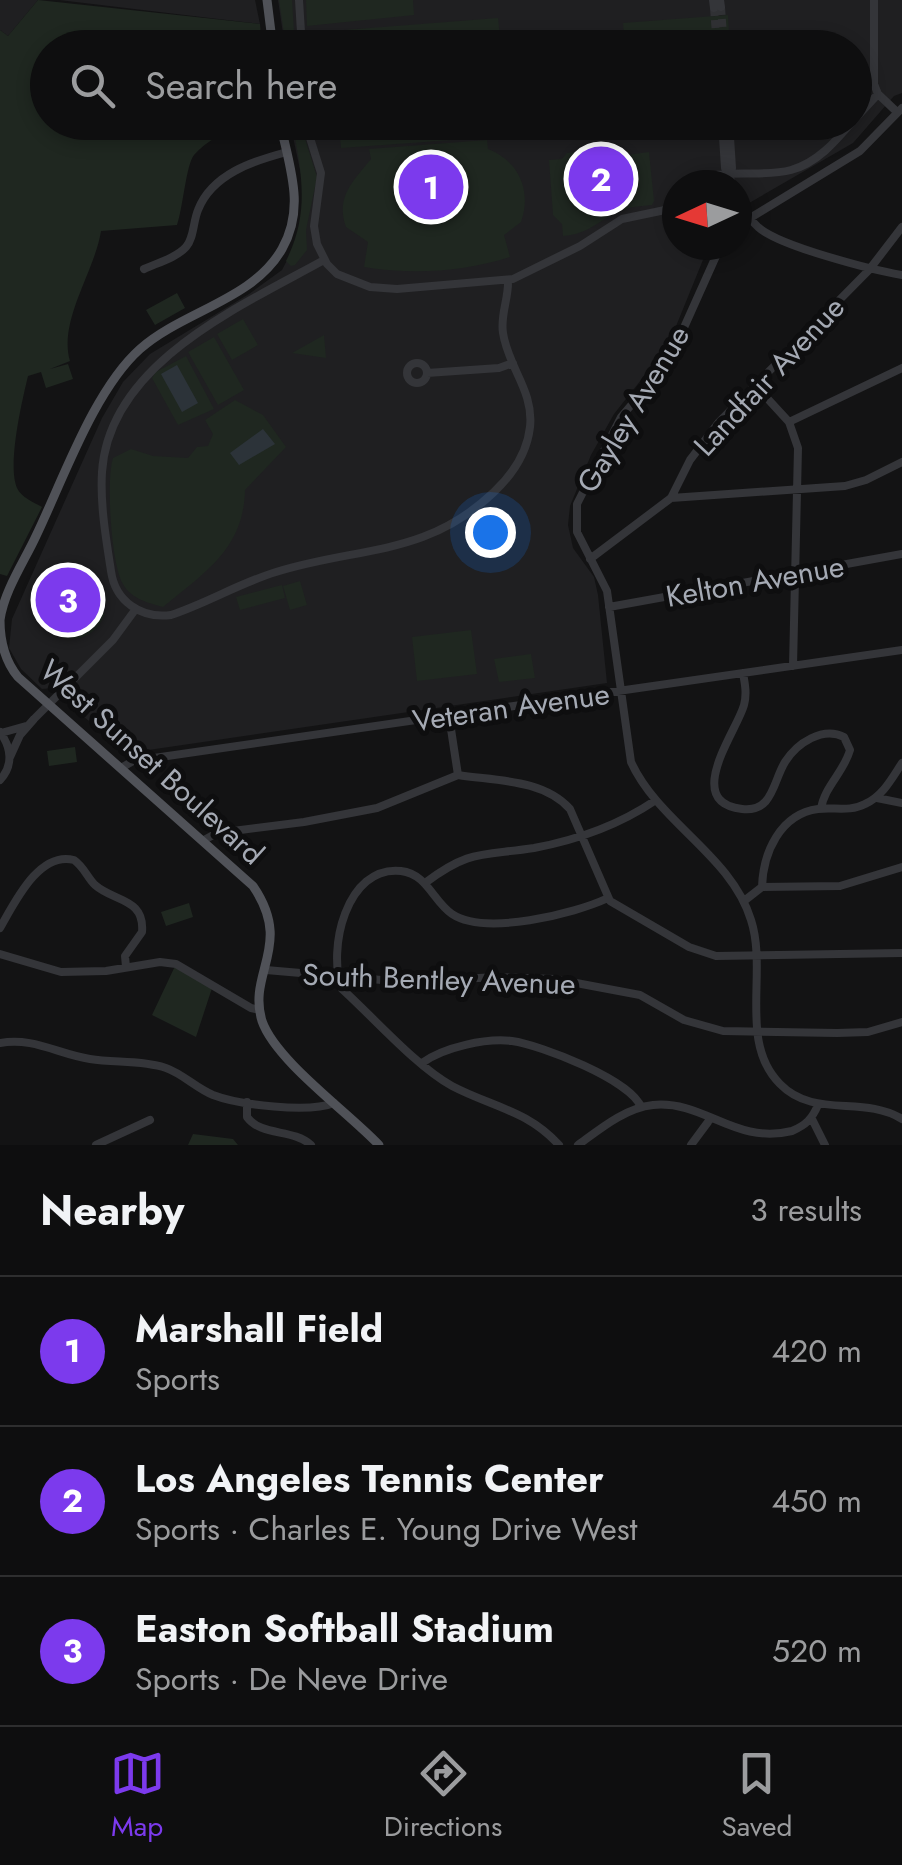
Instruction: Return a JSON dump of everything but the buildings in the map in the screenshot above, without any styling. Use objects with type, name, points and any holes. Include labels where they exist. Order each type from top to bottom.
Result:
[{"type":"main road","points":[[267,0],[271,30]]},
{"type":"main road","name":"West Sunset Boulevard","points":[[260,1010],[271,932],[263,903],[244,876],[18,677],[4,655],[0,628],[6,600],[97,408],[117,376],[148,343],[246,286],[279,254],[296,204],[284,140]]},
{"type":"main road","points":[[260,1010],[275,1044],[379,1145]]},
{"type":"street","points":[[299,0],[301,30]]},
{"type":"street","points":[[872,139],[900,110],[878,94],[872,64],[874,0]]},
{"type":"street","points":[[872,100],[878,94]]},
{"type":"street","points":[[311,140],[321,173],[314,226],[324,260],[344,278],[378,289],[508,280],[568,252],[622,219],[662,211]]},
{"type":"street","points":[[728,140],[731,170]]},
{"type":"street","points":[[752,174],[801,167],[836,140]]},
{"type":"street","points":[[752,216],[860,152],[871,140]]},
{"type":"street","points":[[144,269],[182,252],[198,209],[220,181],[258,160],[287,152]]},
{"type":"street","points":[[752,221],[767,234],[869,270],[902,275]]},
{"type":"street","name":"Landfair Avenue","points":[[590,559],[671,498],[706,438],[869,270],[902,227]]},
{"type":"street","points":[[324,260],[284,280],[158,362],[137,384],[115,419],[104,453],[104,506],[112,576],[121,597],[135,610],[156,616],[182,611],[277,572],[412,543],[468,514],[510,476],[527,443],[529,401],[502,329],[508,280]]},
{"type":"street","name":"Gayley Avenue","points":[[714,260],[669,361],[621,417],[580,494],[575,512],[576,532],[603,579],[627,752],[637,776],[729,878],[744,901]]},
{"type":"street","points":[[427,373],[500,368],[513,362]]},
{"type":"street","points":[[789,422],[902,368]]},
{"type":"street","points":[[756,386],[789,422],[798,448],[793,666]]},
{"type":"street","points":[[671,498],[798,490],[866,480],[902,462]]},
{"type":"street","name":"Kelton Avenue","points":[[608,607],[902,554]]},
{"type":"street","points":[[0,780],[26,726],[113,640],[135,610]]},
{"type":"street","name":"Veteran Avenue","points":[[121,768],[133,761],[902,650]]},
{"type":"street","points":[[743,674],[746,701],[715,770],[714,785],[720,798],[740,810],[761,806],[795,750],[820,734],[834,732],[849,743],[849,756],[826,792],[821,809]]},
{"type":"street","points":[[449,716],[458,775]]},
{"type":"street","points":[[10,757],[1,733],[26,726]]},
{"type":"street","points":[[762,886],[764,860],[777,835],[795,818],[821,809],[854,809],[877,798],[902,763]]},
{"type":"street","points":[[204,840],[217,833],[377,808],[458,775],[550,792],[570,810],[608,898],[688,947],[716,956],[902,954]]},
{"type":"street","points":[[877,798],[902,803]]},
{"type":"street","points":[[425,883],[459,859],[582,836],[617,823],[656,800]]},
{"type":"street","points":[[0,928],[17,898],[48,863],[74,860],[96,886],[128,901],[140,914],[142,932],[125,956],[126,967]]},
{"type":"street","points":[[902,867],[840,886],[762,886],[744,901],[755,932],[758,956],[758,1033],[764,1062],[773,1076],[794,1095],[818,1105],[870,1106],[902,1119]]},
{"type":"street","points":[[559,1145],[531,1120],[452,1086],[342,988],[342,920],[347,903],[365,882],[390,871],[403,871],[425,883],[453,915],[480,924],[541,917],[608,898]]},
{"type":"street","points":[[0,954],[61,972],[106,971],[160,962],[176,964],[250,1008],[260,1010]]},
{"type":"street","name":"South Bentley Avenue","points":[[266,970],[405,982],[497,976],[555,979],[640,996],[684,1020],[724,1031],[868,1032],[902,1022]]},
{"type":"street","points":[[0,1042],[18,1040],[91,1060],[154,1064],[174,1071],[214,1096],[247,1102],[312,1108],[334,1102]]},
{"type":"street","points":[[422,1062],[492,1041],[529,1044],[629,1090],[642,1107]]},
{"type":"street","points":[[247,1102],[248,1117],[258,1128],[293,1133],[311,1145]]},
{"type":"street","points":[[578,1145],[642,1107],[672,1106],[740,1136],[772,1138],[812,1119],[818,1105]]},
{"type":"street","points":[[812,1119],[825,1145]]},
{"type":"street","points":[[96,1145],[150,1120]]},
{"type":"street","points":[[690,1145],[708,1122]]},
{"type":"shaded area","points":[[0,0],[38,0],[8,36],[0,30]]},
{"type":"shaded area","points":[[38,0],[260,24],[261,30],[30,30],[30,140],[212,140],[194,155],[177,225],[101,231],[69,329],[70,361],[50,369],[68,364],[73,379],[46,388],[41,372],[28,376],[16,433],[14,478],[21,494],[42,507],[7,576],[0,574],[0,30],[8,36]]},
{"type":"shaded area","points":[[59,0],[255,0],[260,24]]},
{"type":"shaded area","points":[[278,0],[902,0],[902,93],[894,96],[872,121],[872,30],[282,30]]},
{"type":"shaded area","points":[[279,0],[292,0],[294,30],[283,30]]},
{"type":"shaded area","points":[[306,0],[413,0],[414,15],[307,26]]},
{"type":"shaded area","points":[[728,15],[729,30],[624,30],[623,23]]},
{"type":"shaded area","points":[[498,18],[499,30],[345,30]]},
{"type":"shaded area","points":[[294,140],[856,140],[752,201],[752,170],[662,170],[662,260],[703,260],[668,346],[614,414],[591,455],[570,506],[568,525],[573,548],[594,577],[598,595],[607,683],[121,754],[97,727],[68,705],[66,698],[53,688],[42,689],[21,669],[9,648],[12,619],[102,418],[123,382],[150,354],[282,270],[303,218],[305,193]]},
{"type":"shaded area","points":[[295,140],[305,140],[317,177],[306,230],[307,250],[291,266],[286,261],[301,209]]},
{"type":"shaded area","points":[[340,140],[452,140],[341,148]]},
{"type":"shaded area","points":[[487,140],[488,149],[508,161],[524,188],[521,222],[504,235],[510,257],[438,271],[364,267],[368,242],[346,227],[343,207],[348,190],[371,159],[369,149]]},
{"type":"shaded area","points":[[597,150],[598,159],[649,152],[654,201],[652,205],[626,209],[581,232],[563,236],[562,224],[553,215],[549,160],[562,159],[567,153]]},
{"type":"shaded area","points":[[177,293],[185,308],[155,325],[146,310]]},
{"type":"shaded area","points":[[243,319],[258,345],[232,360],[217,334]]},
{"type":"shaded area","points":[[324,335],[326,358],[292,353]]},
{"type":"shaded area","points":[[214,337],[244,390],[218,405],[188,352]]},
{"type":"shaded area","points":[[186,356],[214,409],[178,425],[152,378]]},
{"type":"shaded area","points":[[177,365],[198,403],[182,412],[161,374]]},
{"type":"shaded area","points":[[235,400],[263,415],[286,447],[245,490],[238,528],[219,558],[163,607],[141,600],[123,584],[115,559],[110,502],[113,458],[131,449],[153,456],[188,458],[197,447],[208,446],[213,434],[205,420]]},
{"type":"shaded area","points":[[263,429],[275,444],[239,465],[230,453]]},
{"type":"shaded area","points":[[72,566],[98,577],[106,598],[100,611],[105,614],[93,631],[78,638],[48,630],[37,619],[31,604],[32,589],[46,571]]},
{"type":"shaded area","points":[[300,581],[307,605],[290,610],[283,586]]},
{"type":"shaded area","points":[[282,585],[285,598],[240,610],[236,597]]},
{"type":"shaded area","points":[[471,630],[477,674],[417,681],[412,637]]},
{"type":"shaded area","points":[[531,654],[535,678],[499,682],[494,659]]},
{"type":"shaded area","points":[[75,747],[77,762],[49,766],[47,751]]},
{"type":"shaded area","points":[[189,903],[193,917],[166,926],[161,912]]},
{"type":"shaded area","points":[[176,964],[213,985],[196,1037],[152,1015]]},
{"type":"shaded area","points":[[193,1134],[233,1139],[238,1145],[188,1145]]},
{"type":"tunnel","points":[[721,7],[723,30]]},
{"type":"tunnel","points":[[714,8],[716,30]]},
{"type":"place","name":"Los Angeles Tennis Center","points":[[601,179]]},
{"type":"place","name":"Marshall Field","points":[[431,187]]},
{"type":"place","name":"Easton Softball Stadium","points":[[68,600]]}]
